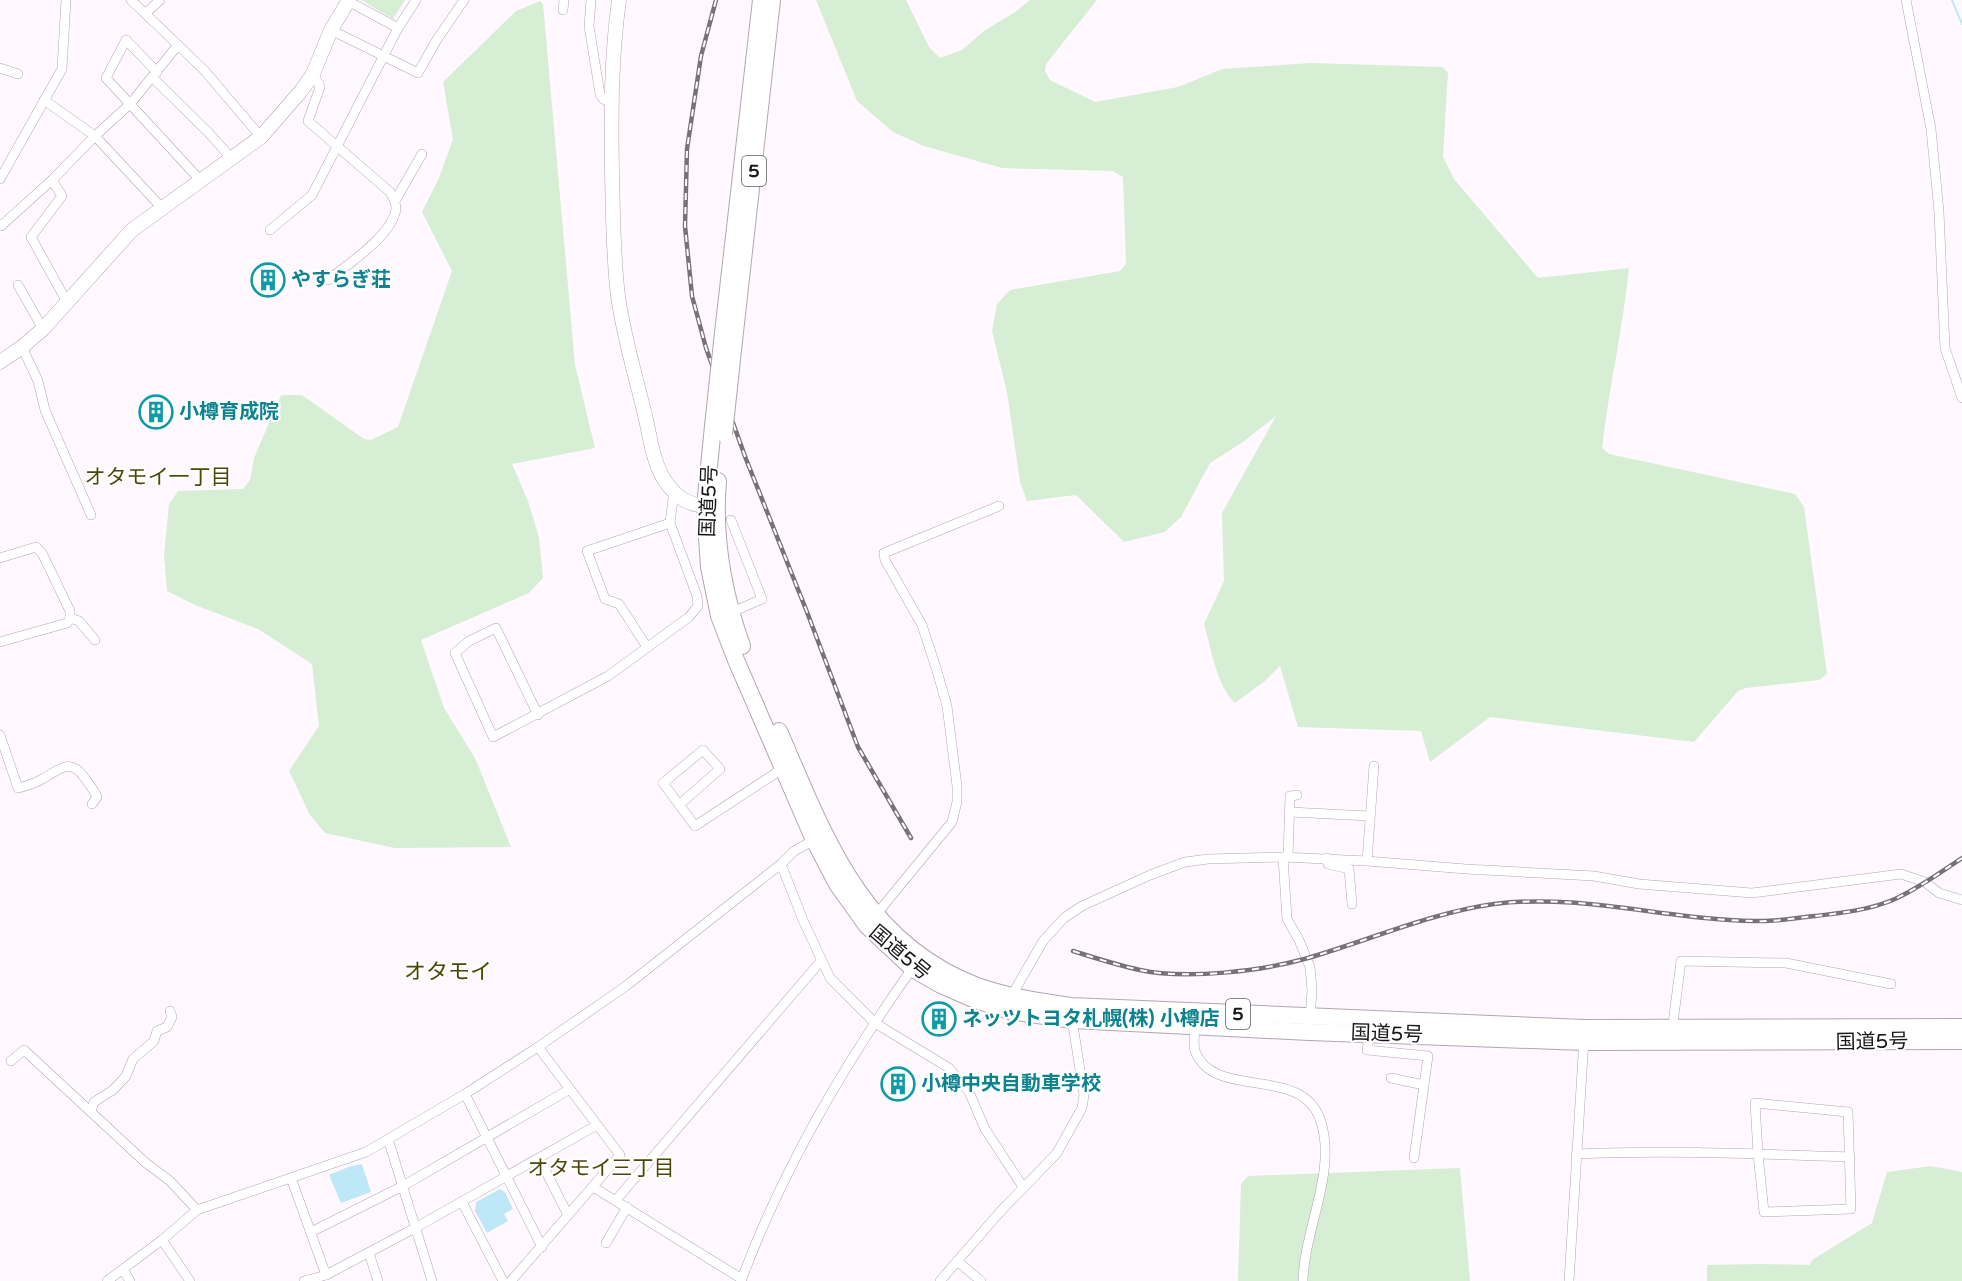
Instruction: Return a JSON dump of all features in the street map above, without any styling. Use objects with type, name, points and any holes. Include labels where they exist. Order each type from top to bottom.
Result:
[{"type":"highway","name":"国道5号","points":[[729,337],[761,0]]},
{"type":"highway","name":"国道5号","points":[[772,0],[718,430],[711,507],[709,567],[725,615],[837,884],[871,920],[941,985],[1009,1011],[1584,1035],[1962,1041]]},
{"type":"highway","name":"国道5号","points":[[917,963],[978,986],[1071,1013]]},
{"type":"highway","name":"国道5号","points":[[1672,1035],[1962,1027]]},
{"type":"street","points":[[0,179],[4,162],[62,69],[66,0]]},
{"type":"street","points":[[131,0],[204,70],[261,137]]},
{"type":"street","points":[[146,13],[160,0]]},
{"type":"street","points":[[0,362],[22,347],[68,304],[114,248],[132,230],[261,137],[313,74],[331,30],[349,0],[398,28]]},
{"type":"street","points":[[270,230],[312,195],[398,28],[416,0]]},
{"type":"street","points":[[331,30],[418,73],[436,41],[464,0]]},
{"type":"street","points":[[591,0],[589,26],[600,94],[603,99],[611,102]]},
{"type":"street","points":[[619,0],[611,102],[613,245],[618,296],[654,455],[666,482],[674,491],[692,505],[711,507]]},
{"type":"street","points":[[1906,0],[1932,129],[1939,212],[1945,348],[1962,398]]},
{"type":"street","points":[[201,181],[106,78],[126,40],[232,159]]},
{"type":"street","points":[[0,224],[1,226],[52,180],[130,104],[178,45]]},
{"type":"street","points":[[0,68],[18,74]]},
{"type":"street","points":[[313,74],[320,87],[308,121],[390,192],[395,201],[396,210],[392,221],[368,249],[328,280]]},
{"type":"street","points":[[44,100],[95,136],[162,208]]},
{"type":"street","points":[[395,201],[422,154]]},
{"type":"street","points":[[52,180],[62,196],[31,237],[68,304]]},
{"type":"street","points":[[18,285],[43,329]]},
{"type":"street","points":[[22,347],[38,381],[45,410],[92,515]]},
{"type":"street","points":[[538,715],[496,628],[469,641],[455,653],[493,737],[538,715],[608,676],[689,617],[698,606],[697,596],[670,524],[674,491]]},
{"type":"street","points":[[871,920],[952,822],[957,802],[947,706],[937,670],[922,625],[885,560],[884,553],[999,506]]},
{"type":"street","points":[[725,615],[762,599],[731,520]]},
{"type":"street","points":[[647,647],[619,604],[605,599],[587,551],[670,524]]},
{"type":"street","points":[[0,558],[36,547],[42,553],[70,611],[67,623],[0,642]]},
{"type":"street","points":[[70,618],[79,621],[95,640]]},
{"type":"street","points":[[0,735],[18,788],[27,786],[64,766],[73,767],[80,771],[95,792],[97,797],[92,804]]},
{"type":"street","points":[[679,805],[720,769],[703,750],[663,783],[679,805],[695,826],[788,766]]},
{"type":"street","points":[[1367,861],[1374,766]]},
{"type":"street","points":[[1297,795],[1290,796],[1285,857],[1287,919],[1310,967],[1312,990],[1310,1025]]},
{"type":"street","points":[[1290,812],[1370,816]]},
{"type":"street","points":[[107,1281],[162,1240],[196,1210],[366,1152],[465,1094],[626,986],[781,864],[794,851],[819,837]]},
{"type":"street","points":[[1327,858],[1328,864],[1349,869],[1352,904]]},
{"type":"street","points":[[1013,997],[1043,941],[1064,918],[1082,906],[1150,875],[1185,862],[1208,859],[1327,858],[1594,876],[1639,884],[1744,893],[1901,874],[1925,882],[1939,893],[1962,900]]},
{"type":"street","points":[[781,864],[830,978],[875,1023],[949,1068],[969,1092],[985,1130],[1023,1188]]},
{"type":"street","points":[[1672,1035],[1682,960],[1786,963],[1891,984]]},
{"type":"street","points":[[616,1200],[821,961]]},
{"type":"street","points":[[593,1187],[742,1280],[775,1196],[796,1154],[875,1023],[917,963]]},
{"type":"street","points":[[91,1112],[93,1102],[113,1090],[126,1076],[133,1059],[154,1041],[157,1031],[167,1027],[172,1017],[170,1011]]},
{"type":"street","points":[[940,1281],[1023,1188],[1058,1153],[1082,1108],[1084,1095],[1071,1013]]},
{"type":"street","points":[[1195,1019],[1195,1050],[1202,1061],[1215,1072],[1230,1080],[1281,1086],[1311,1104],[1319,1117],[1326,1148],[1323,1174],[1305,1255],[1303,1281]]},
{"type":"street","points":[[1370,1026],[1367,1050],[1428,1056],[1414,1158]]},
{"type":"street","points":[[1569,1281],[1584,1035]]},
{"type":"street","points":[[511,1281],[620,1155],[538,1047]]},
{"type":"street","points":[[11,1060],[24,1050],[146,1163],[170,1181],[196,1210]]},
{"type":"street","points":[[1391,1078],[1424,1085]]},
{"type":"street","points":[[311,1232],[403,1186],[570,1089]]},
{"type":"street","points":[[465,1094],[542,1247]]},
{"type":"street","points":[[1755,1103],[1848,1112],[1851,1209],[1764,1212],[1758,1154],[1755,1103]]},
{"type":"street","points":[[304,1281],[326,1275],[369,1253],[462,1203],[597,1125]]},
{"type":"street","points":[[388,1139],[432,1281]]},
{"type":"street","points":[[1576,1154],[1635,1152],[1850,1157]]},
{"type":"street","points":[[539,1158],[568,1215]]},
{"type":"street","points":[[291,1178],[326,1275]]},
{"type":"street","points":[[462,1203],[503,1281]]},
{"type":"street","points":[[606,1244],[627,1207]]},
{"type":"street","points":[[162,1240],[190,1281]]},
{"type":"street","points":[[369,1253],[378,1281]]},
{"type":"street","points":[[957,1260],[981,1281]]},
{"type":"street","points":[[123,1270],[130,1281]]},
{"type":"green space","points":[[361,0],[405,0],[393,19]]},
{"type":"green space","points":[[816,0],[906,0],[929,47],[940,58],[962,50],[984,31],[1030,0],[1097,0],[1046,64],[1045,71],[1050,80],[1095,102],[1178,87],[1222,69],[1311,63],[1442,67],[1448,72],[1443,157],[1454,179],[1538,278],[1629,268],[1602,448],[1609,454],[1795,494],[1804,507],[1827,674],[1819,680],[1746,688],[1738,691],[1694,742],[1490,717],[1430,762],[1421,731],[1298,727],[1280,666],[1265,681],[1235,703],[1219,677],[1204,624],[1224,581],[1222,513],[1276,416],[1243,442],[1210,463],[1181,517],[1165,532],[1124,542],[1076,495],[1027,501],[1020,482],[1007,392],[992,331],[997,304],[1010,290],[1120,271],[1126,264],[1123,177],[1113,171],[1002,168],[924,146],[893,132],[857,101]]},
{"type":"green space","points":[[540,1],[543,4],[575,365],[595,448],[512,464],[528,501],[539,538],[543,578],[529,593],[421,640],[444,708],[475,758],[511,847],[395,848],[325,833],[310,815],[289,771],[319,726],[312,664],[258,629],[195,605],[167,591],[164,556],[169,504],[178,491],[243,489],[250,480],[254,458],[281,395],[302,395],[364,439],[371,440],[398,427],[452,271],[422,212],[439,178],[453,139],[443,82],[516,11]]},
{"type":"green space","points":[[1931,1166],[1962,1172],[1962,1281],[1707,1281],[1707,1265],[1810,1265],[1812,1260],[1872,1223],[1887,1172]]},
{"type":"green space","points":[[1460,1168],[1470,1281],[1238,1281],[1241,1184],[1248,1176]]},
{"type":"water","points":[[362,1164],[371,1192],[341,1203],[329,1175]]},
{"type":"water","points":[[500,1189],[505,1192],[513,1209],[504,1214],[508,1221],[487,1233],[475,1211],[476,1202]]},
{"type":"waterway","points":[[1952,0],[1962,24]]},
{"type":"railway","points":[[716,0],[701,56],[687,149],[685,226],[692,296],[706,348],[746,459],[858,747],[911,838]]},
{"type":"railway","points":[[1073,951],[1123,966],[1159,973],[1224,973],[1290,963],[1470,908],[1527,902],[1592,904],[1722,920],[1785,920],[1835,914],[1885,903],[1913,890],[1962,858]]},
{"type":"place","name":"やすらぎ荘","points":[[268,280]]},
{"type":"place","name":"小樽育成院","points":[[156,412]]},
{"type":"place","name":"ネッツトヨタ札幌(株) 小樽店","points":[[939,1019]]},
{"type":"place","name":"小樽中央自動車学校","points":[[898,1084]]},
{"type":"district","name":"オタモイ一丁目","points":[[158,477]]},
{"type":"district","name":"オタモイ","points":[[448,972]]},
{"type":"district","name":"オタモイ三丁目","points":[[601,1168]]}]
